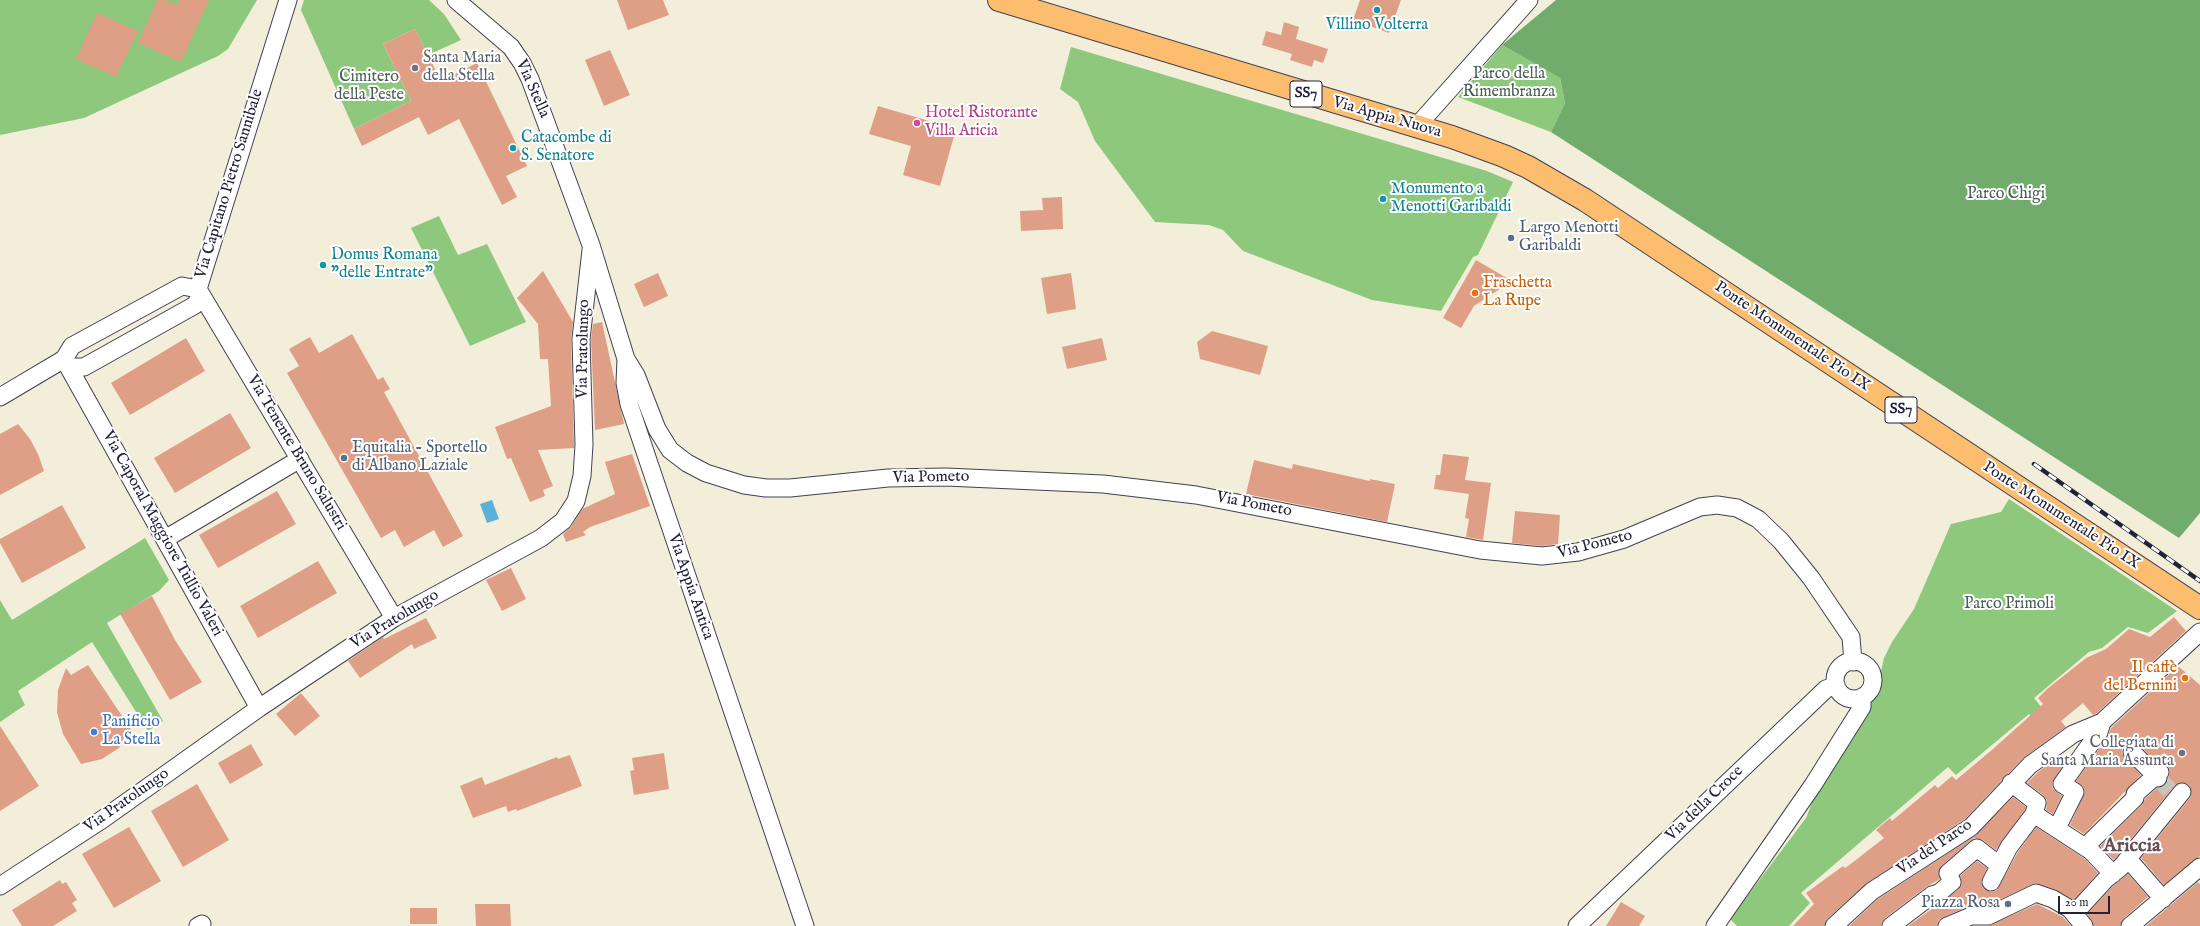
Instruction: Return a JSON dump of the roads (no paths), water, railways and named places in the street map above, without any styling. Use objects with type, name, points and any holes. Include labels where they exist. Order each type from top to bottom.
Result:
[{"type":"main road","name":"Via Appia Nuova","points":[[999,0],[1452,136],[1504,156],[1547,177],[1604,212]]},
{"type":"main road","name":"Ponte Monumentale Pio IX","points":[[1604,212],[2200,608]]},
{"type":"street","name":"Via Capitano Pietro Sannibale","points":[[200,292],[182,286],[72,346],[67,363],[84,367],[195,305],[200,292],[288,0]]},
{"type":"street","name":"Via Stella","points":[[456,0],[504,40],[516,53],[525,67],[591,245]]},
{"type":"street","points":[[1417,126],[1530,0]]},
{"type":"street","name":"Via Appia Antica","points":[[591,245],[626,359],[625,383],[628,404],[805,926]]},
{"type":"street","name":"Via Pratolungo","points":[[0,886],[103,819],[259,708],[394,618],[541,538],[559,526],[574,506],[580,490],[583,461],[581,339],[591,245]]},
{"type":"street","name":"Via Tenente Bruno Salustri","points":[[200,292],[394,618]]},
{"type":"street","name":"Via Pometo","points":[[626,359],[636,375],[657,428],[670,450],[687,463],[706,473],[755,487],[790,488],[871,480],[946,477],[1103,484],[1196,495],[1480,550],[1542,556],[1578,552],[1609,544],[1638,534],[1700,507],[1717,505],[1737,508],[1758,519],[1781,541],[1811,578],[1851,637],[1853,662]]},
{"type":"street","points":[[0,397],[67,363]]},
{"type":"street","name":"Via Caporal Maggiore Tullio Valeri","points":[[67,363],[259,708]]},
{"type":"street","points":[[165,539],[300,459]]},
{"type":"street","name":"Via del Parco","points":[[1834,926],[1872,891],[1971,826],[2030,765],[2073,734],[2102,722],[2200,632]]},
{"type":"street","points":[[1853,662],[1864,665],[1872,675],[1870,690],[1862,697],[1851,699],[1846,697],[1838,690],[1835,679],[1842,665],[1853,662]]},
{"type":"street","name":"Via della Croce","points":[[1577,926],[1826,690],[1836,685]]},
{"type":"street","points":[[1715,926],[1813,785],[1862,708],[1862,697]]},
{"type":"street","points":[[2057,828],[2075,792],[2062,784],[2099,732],[2102,722]]},
{"type":"street","points":[[2085,847],[2158,775],[2132,752]]},
{"type":"street","points":[[1991,882],[1999,864],[2016,837],[2034,814],[2037,803],[2011,783]]},
{"type":"street","points":[[1947,926],[1971,916],[1988,921],[2009,897],[2036,893],[2053,899],[2070,909],[2079,920],[2113,874],[2128,859],[2177,794]]},
{"type":"street","points":[[2034,814],[2085,847],[2113,874]]},
{"type":"street","points":[[1891,926],[1932,895],[1940,893],[1952,882],[1948,873],[1977,848],[1999,864]]},
{"type":"street","points":[[2128,859],[2163,899]]},
{"type":"street","points":[[2130,926],[2198,873]]},
{"type":"water","points":[[492,500],[499,519],[487,523],[480,504]]},
{"type":"tunnel","points":[[2158,778],[2173,794]]},
{"type":"railway","points":[[2034,464],[2200,581]]},
{"type":"place","name":"Villino Volterra","points":[[1377,10]]},
{"type":"place","name":"Santa Maria della Stella","points":[[415,68]]},
{"type":"place","name":"Hotel Ristorante Villa Aricia","points":[[917,123]]},
{"type":"place","name":"Catacombe di S. Senatore","points":[[513,148]]},
{"type":"place","name":"Monumento a Menotti Garibaldi","points":[[1383,199]]},
{"type":"place","name":"Largo Menotti Garibaldi","points":[[1511,238]]},
{"type":"place","name":"Domus Romana \"delle Entrate\"","points":[[323,265]]},
{"type":"place","name":"Fraschetta La Rupe","points":[[1475,293]]},
{"type":"place","name":"Equitalia - Sportello di Albano Laziale","points":[[344,458]]},
{"type":"place","name":"Il caffè del Bernini","points":[[2185,678]]},
{"type":"place","name":"Panificio La Stella","points":[[94,732]]},
{"type":"place","name":"Collegiata di Santa Maria Assunta","points":[[2182,753]]},
{"type":"place","name":"Piazza Rosa","points":[[2008,904]]},
{"type":"district","name":"Ariccia","points":[[2132,847]]},
{"type":"park label","name":"Parco della Rimembranza","points":[[1509,84]]},
{"type":"park label","name":"Cimitero della Peste","points":[[369,87]]},
{"type":"park label","name":"Parco Chigi","points":[[2006,195]]},
{"type":"park label","name":"Parco Primoli","points":[[2009,605]]}]
